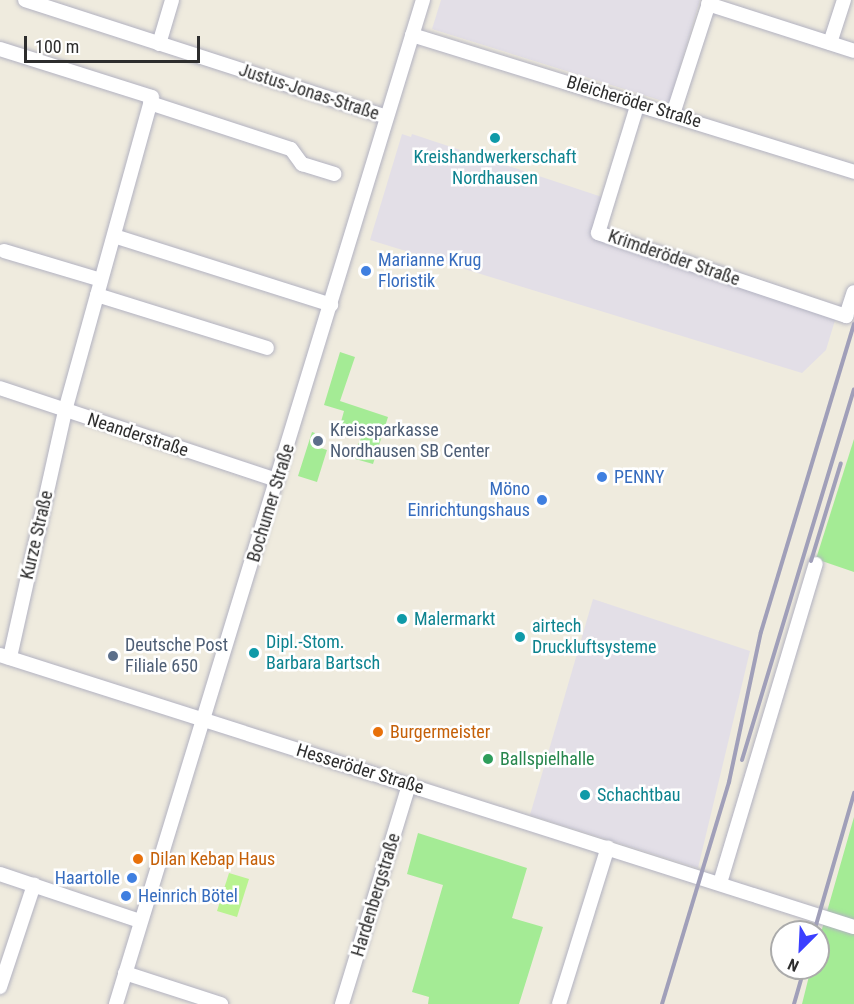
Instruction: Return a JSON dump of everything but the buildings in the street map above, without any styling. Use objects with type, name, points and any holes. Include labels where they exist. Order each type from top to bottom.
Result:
[{"type":"street","name":"Justus-Jonas-Straße","points":[[24,0],[387,117]]},
{"type":"street","points":[[159,44],[172,0]]},
{"type":"street","name":"Bochumer Straße","points":[[116,1004],[423,0]]},
{"type":"street","points":[[830,43],[844,0]]},
{"type":"street","points":[[673,114],[709,2],[854,51]]},
{"type":"street","name":"Bleicheröder Straße","points":[[412,35],[638,103],[854,172]]},
{"type":"street","points":[[0,49],[152,97],[150,103],[291,149],[302,164],[334,174]]},
{"type":"street","name":"Kurze Straße","points":[[5,656],[65,411],[150,103]]},
{"type":"street","name":"Krimderöder Straße","points":[[638,103],[598,233],[846,316],[854,292]]},
{"type":"street","points":[[114,236],[331,305]]},
{"type":"street","points":[[4,251],[101,280]]},
{"type":"street","points":[[97,295],[267,348]]},
{"type":"street","name":"Neanderstraße","points":[[0,388],[277,480]]},
{"type":"street","points":[[720,883],[816,564]]},
{"type":"street","name":"Hesseröder Straße","points":[[5,656],[854,927]]},
{"type":"street","name":"Hardenbergstraße","points":[[342,1004],[409,785]]},
{"type":"street","points":[[559,1004],[608,847]]},
{"type":"street","points":[[0,874],[140,921]]},
{"type":"street","points":[[0,987],[34,885]]},
{"type":"street","points":[[125,972],[220,1004]]},
{"type":"shaded area","points":[[441,0],[700,0],[669,103],[432,29]]},
{"type":"shaded area","points":[[402,134],[411,137],[412,134],[605,198],[592,238],[836,317],[826,350],[802,373],[370,240]]},
{"type":"shaded area","points":[[593,599],[750,651],[698,868],[530,815]]},
{"type":"green space","points":[[340,352],[355,357],[340,401],[388,417],[373,464],[352,458],[362,436],[339,429],[344,411],[324,405]]},
{"type":"green space","points":[[312,432],[315,433],[312,445],[327,450],[317,482],[298,476]]},
{"type":"green space","points":[[854,439],[854,572],[816,559]]},
{"type":"green space","points":[[854,817],[854,1004],[802,1004],[808,980],[830,980],[830,920],[825,920]]},
{"type":"green space","points":[[418,833],[527,868],[512,918],[543,927],[519,1004],[428,1004],[429,997],[412,992],[443,885],[407,874]]},
{"type":"green space","points":[[229,873],[249,879],[237,917],[217,911]]},
{"type":"railway","points":[[662,1004],[729,782],[761,632],[854,324]]},
{"type":"railway","points":[[742,760],[854,390]]},
{"type":"railway","points":[[811,561],[841,463]]},
{"type":"railway","points":[[817,920],[854,793]]},
{"type":"railway","points":[[794,1004],[801,980]]},
{"type":"place","name":"Kreishandwerkerschaft Nordhausen","points":[[495,138]]},
{"type":"place","name":"Marianne Krug Floristik","points":[[366,271]]},
{"type":"place","name":"Kreissparkasse Nordhausen SB Center","points":[[318,441]]},
{"type":"place","name":"PENNY","points":[[602,477]]},
{"type":"place","name":"Möno Einrichtungshaus","points":[[542,500]]},
{"type":"place","name":"Malermarkt","points":[[402,619]]},
{"type":"place","name":"airtech Druckluftsysteme","points":[[520,637]]},
{"type":"place","name":"Dipl.-Stom. Barbara Bartsch","points":[[254,653]]},
{"type":"place","name":"Deutsche Post Filiale 650","points":[[113,656]]},
{"type":"place","name":"Burgermeister","points":[[378,732]]},
{"type":"place","name":"Ballspielhalle","points":[[488,759]]},
{"type":"place","name":"Schachtbau","points":[[585,795]]},
{"type":"place","name":"Dilan Kebap Haus","points":[[138,859]]},
{"type":"place","name":"Haartolle","points":[[132,878]]},
{"type":"place","name":"Heinrich Bötel","points":[[126,896]]}]
